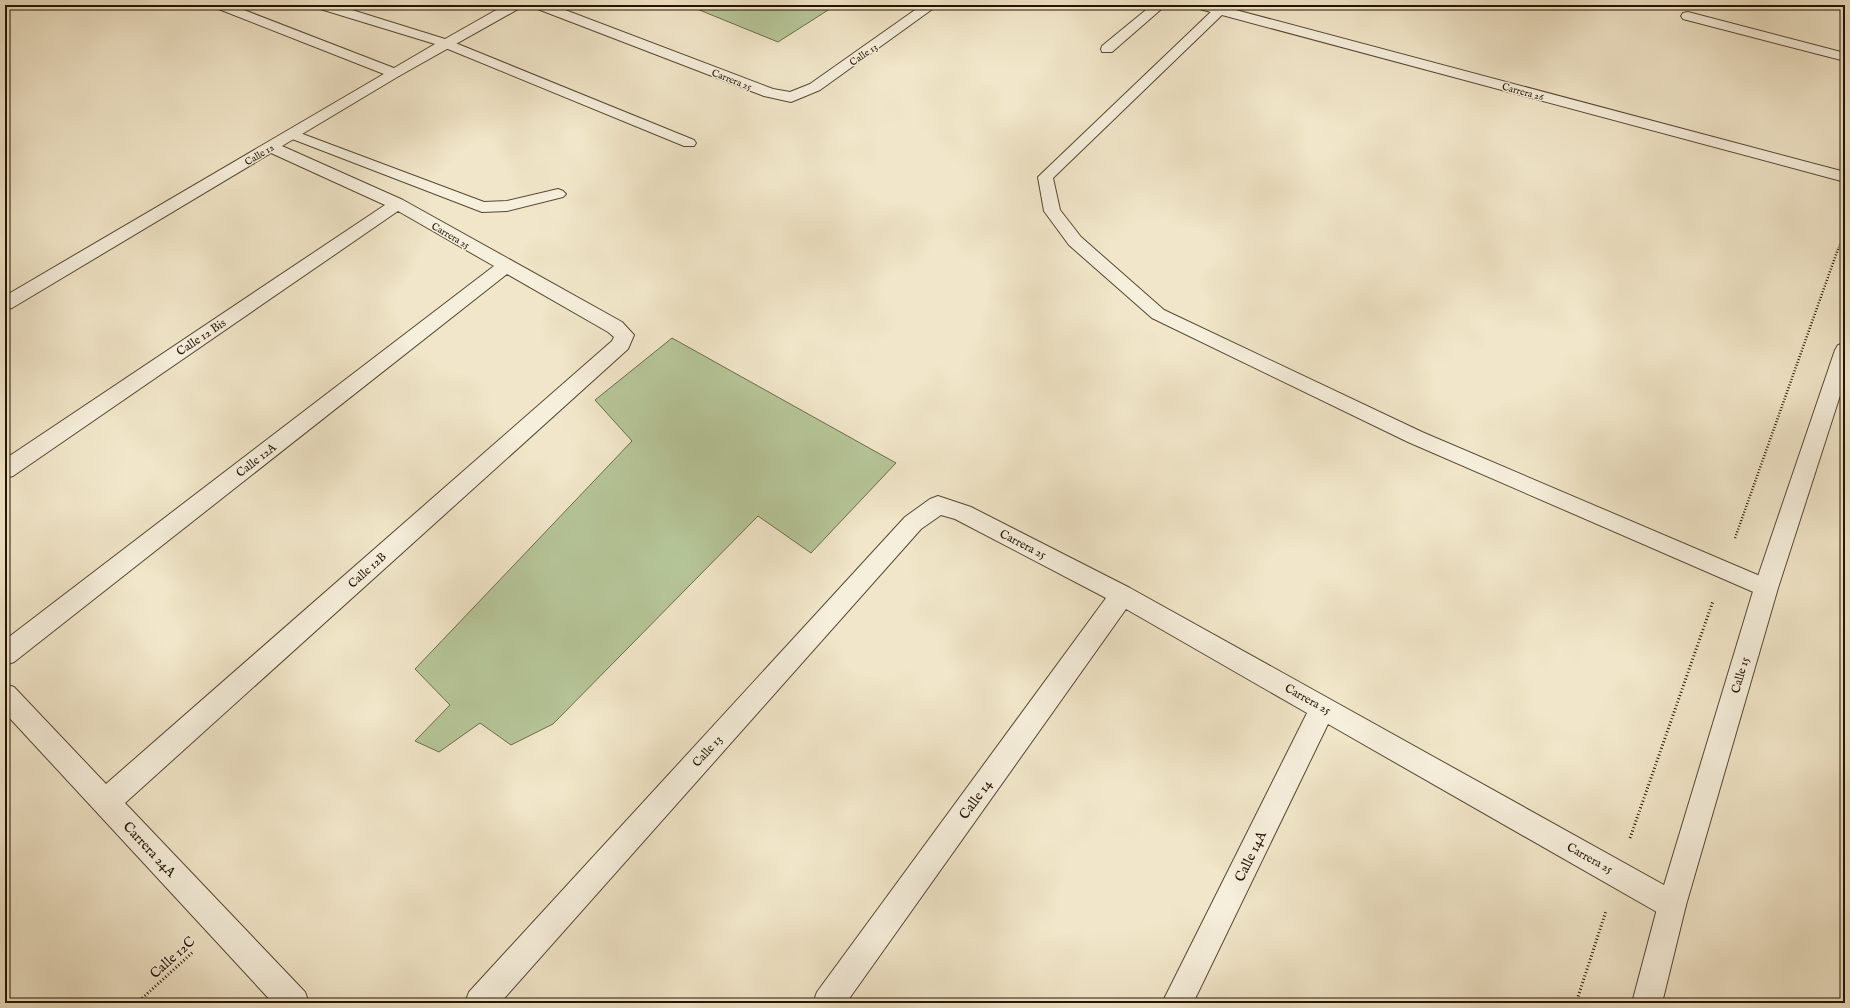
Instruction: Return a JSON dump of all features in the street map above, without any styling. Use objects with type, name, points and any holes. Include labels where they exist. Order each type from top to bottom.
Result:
[{"type":"street","points":[[322,5],[448,44]]},
{"type":"street","name":"Calle 12","points":[[5,304],[394,73],[448,44],[514,5]]},
{"type":"street","name":"Carrera 25","points":[[540,5],[769,93],[791,97]]},
{"type":"street","name":"Calle 13","points":[[791,97],[815,87],[931,5]]},
{"type":"street","name":"Carrera 26","points":[[1202,5],[1845,177]]},
{"type":"street","points":[[1688,16],[1845,57]]},
{"type":"street","name":"Carrera 25","points":[[271,147],[397,204],[615,328],[624,335]]},
{"type":"street","name":"Calle 12 Bis","points":[[5,470],[397,204]]},
{"type":"street","name":"Calle 12A","points":[[5,654],[506,266]]},
{"type":"street","name":"Calle 12B","points":[[106,802],[621,344],[624,335]]},
{"type":"street","name":"Calle 15","points":[[1646,1003],[1672,905],[1766,588],[1845,350]]},
{"type":"street","name":"Carrera 25","points":[[938,505],[963,513],[1122,595],[1672,905]]},
{"type":"street","name":"Calle 13","points":[[480,1003],[913,523],[938,505]]},
{"type":"street","name":"Calle 14","points":[[828,1003],[1122,595]]},
{"type":"street","name":"Carrera 24A","points":[[5,695],[294,1003]]},
{"type":"street","name":"Calle 14A","points":[[1177,1003],[1323,708]]},
{"type":"lane","points":[[220,5],[394,73]]},
{"type":"lane","points":[[1107,49],[1160,5]]},
{"type":"lane","points":[[1220,10],[1045,177],[1052,211],[1075,241],[1158,314],[1415,437],[1766,588]]},
{"type":"lane","points":[[448,44],[688,143]]},
{"type":"lane","points":[[292,134],[482,207],[508,206],[558,194]]},
{"type":"path","points":[[1576,1003],[1618,874],[1845,230]]},
{"type":"path","name":"Calle 12C","points":[[137,1003],[222,926]]},
{"type":"green space","points":[[687,5],[836,5],[778,42]]},
{"type":"green space","points":[[672,338],[896,463],[811,553],[758,516],[553,724],[511,745],[480,723],[439,752],[415,741],[450,705],[415,669],[632,441],[595,400]]}]
